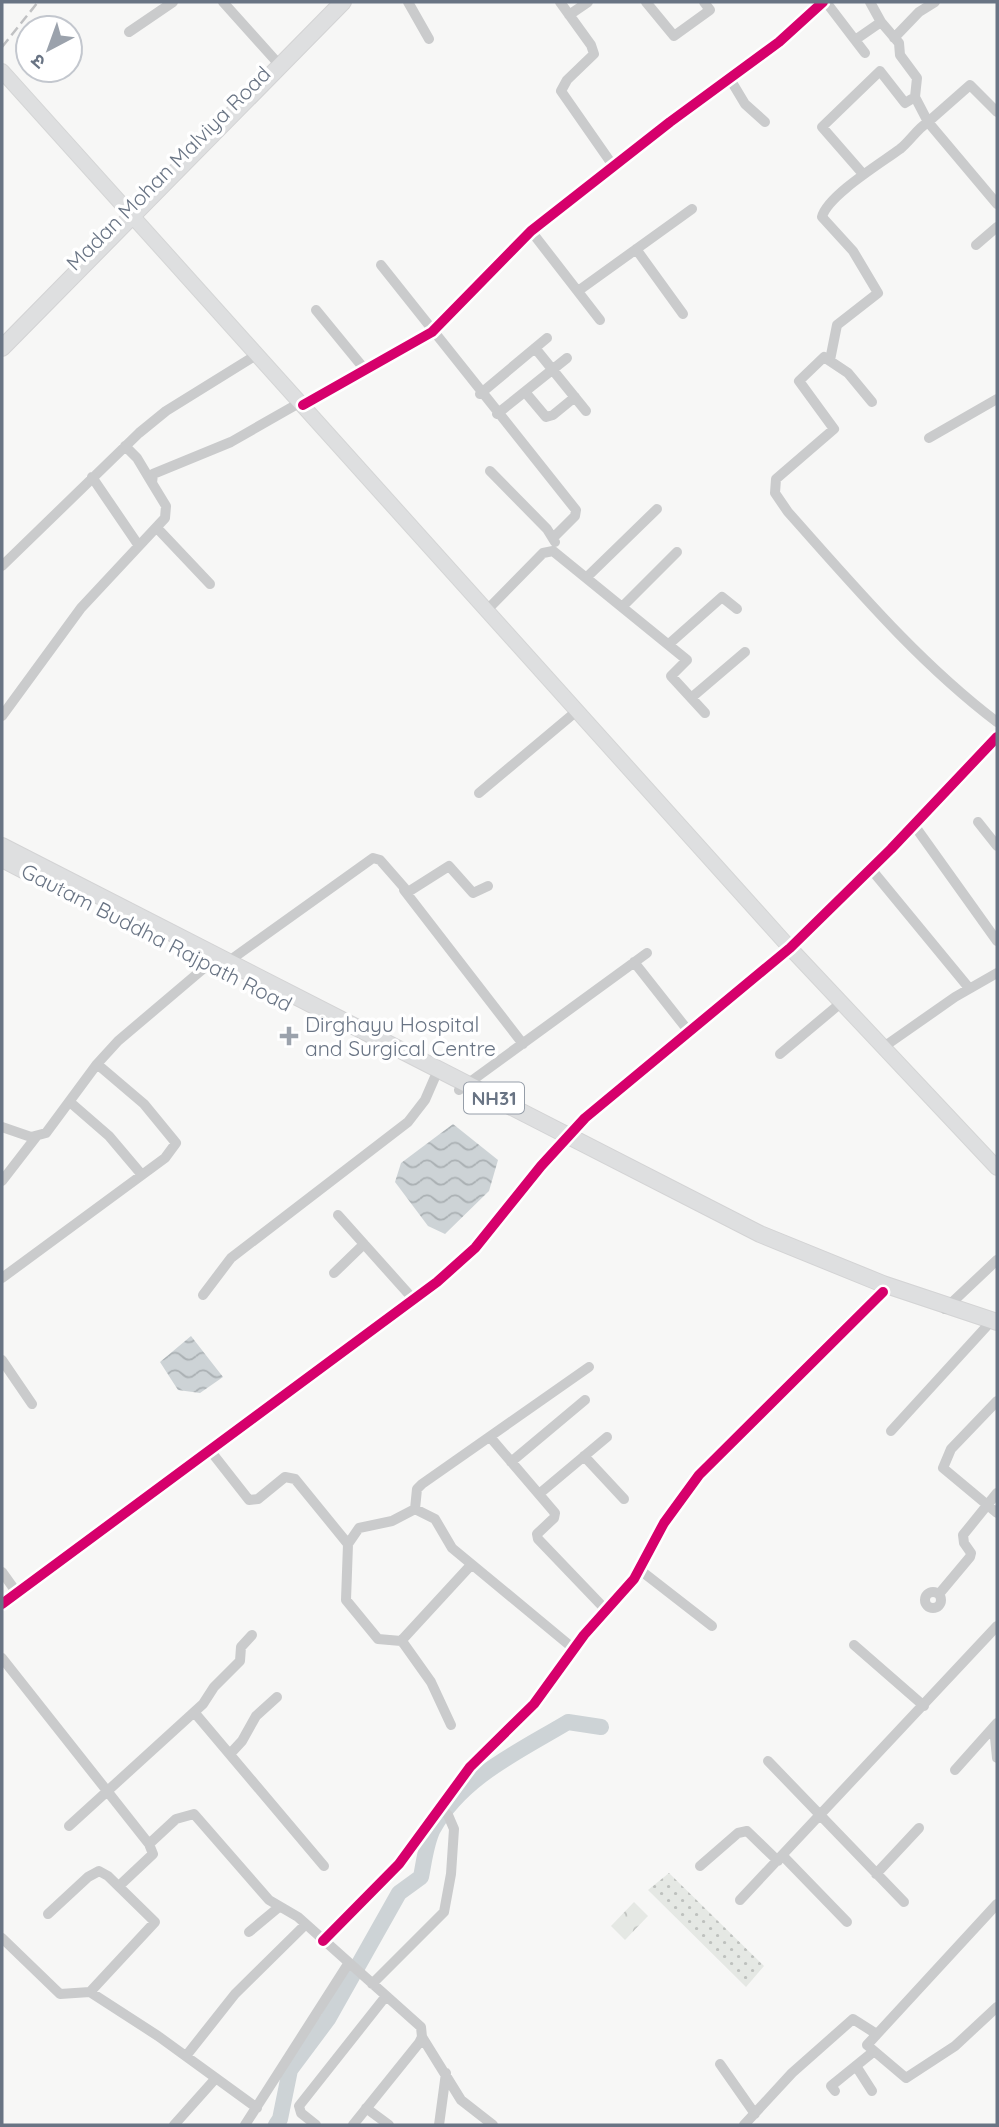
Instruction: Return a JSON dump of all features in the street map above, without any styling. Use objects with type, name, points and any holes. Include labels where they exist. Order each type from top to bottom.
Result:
[{"type":"highway","name":"Madan Mohan Malviya Road","points":[[2,332],[129,211],[331,2]]},
{"type":"highway","points":[[2,348],[129,211],[343,2]]},
{"type":"highway","name":"NH31","points":[[2,846],[229,961],[464,1087]]},
{"type":"highway","name":"Gautam Buddha Rajpath Road","points":[[2,859],[435,1077],[464,1087],[777,1250],[883,1292],[945,1308],[994,1326]]},
{"type":"highway","name":"NH31","points":[[563,1140],[760,1234],[945,1308]]},
{"type":"main road","points":[[2,71],[790,948],[997,1168]]},
{"type":"street","points":[[129,32],[173,2]]},
{"type":"street","points":[[223,2],[275,61]]},
{"type":"street","points":[[408,2],[429,39]]},
{"type":"street","points":[[560,2],[591,45],[594,54],[567,80],[561,91],[614,167]]},
{"type":"street","points":[[569,15],[587,2]]},
{"type":"street","points":[[646,2],[674,36],[710,10],[704,2]]},
{"type":"street","points":[[152,483],[157,471],[230,442],[366,371],[432,332],[531,231],[779,42],[824,2],[865,53]]},
{"type":"street","points":[[870,2],[881,22],[899,43],[900,55],[918,78],[915,97],[928,122],[997,204]]},
{"type":"street","points":[[894,38],[919,12],[934,2]]},
{"type":"street","points":[[855,40],[881,22]]},
{"type":"street","points":[[863,174],[822,127],[880,71],[905,103],[915,97]]},
{"type":"street","points":[[730,79],[745,104],[765,122]]},
{"type":"street","points":[[830,360],[837,325],[878,293],[853,251],[822,217],[824,210],[863,174],[900,149],[970,85],[997,111]]},
{"type":"street","points":[[578,291],[692,209]]},
{"type":"street","points":[[976,245],[997,227]]},
{"type":"street","points":[[531,231],[600,320]]},
{"type":"street","points":[[636,249],[683,314]]},
{"type":"street","points":[[381,265],[480,394],[576,510],[575,516],[554,537]]},
{"type":"street","points":[[316,310],[366,371]]},
{"type":"street","points":[[480,394],[547,338]]},
{"type":"street","points":[[536,348],[586,411]]},
{"type":"street","points":[[2,566],[92,477],[166,411],[258,354]]},
{"type":"street","points":[[496,414],[567,358]]},
{"type":"street","points":[[872,402],[848,373],[830,360],[819,359],[799,381],[833,425],[832,433],[776,479],[775,493],[788,512],[881,615],[937,672],[997,722]]},
{"type":"street","points":[[525,391],[546,417],[575,397]]},
{"type":"street","points":[[929,438],[997,399]]},
{"type":"street","points":[[2,716],[81,608],[157,528],[167,512],[137,457],[125,446]]},
{"type":"street","points":[[488,609],[555,543],[554,537],[490,471]]},
{"type":"street","points":[[92,477],[139,546]]},
{"type":"street","points":[[587,577],[657,509]]},
{"type":"street","points":[[157,528],[210,584]]},
{"type":"street","points":[[549,550],[566,559],[687,660],[671,676],[705,713]]},
{"type":"street","points":[[623,606],[677,552]]},
{"type":"street","points":[[669,644],[722,597],[737,609]]},
{"type":"street","points":[[691,698],[745,652]]},
{"type":"street","points":[[479,793],[578,710]]},
{"type":"street","points":[[2,1604],[414,1300],[475,1248],[563,1140],[790,948],[871,870],[997,737]]},
{"type":"street","points":[[978,822],[997,846]]},
{"type":"street","points":[[914,825],[997,941]]},
{"type":"street","points":[[229,961],[373,858],[380,860],[523,1044]]},
{"type":"street","points":[[404,890],[412,891],[449,866],[473,893],[488,886]]},
{"type":"street","points":[[871,870],[969,988]]},
{"type":"street","points":[[464,1087],[647,953]]},
{"type":"street","points":[[2,1181],[36,1137],[46,1133],[71,1103],[97,1064],[209,962]]},
{"type":"street","points":[[634,962],[690,1033]]},
{"type":"street","points":[[885,1046],[969,988],[997,973]]},
{"type":"street","points":[[780,1054],[842,1002]]},
{"type":"street","points":[[2,1278],[171,1153],[174,1139],[144,1104],[97,1064]]},
{"type":"street","points":[[203,1295],[231,1258],[408,1122],[425,1100],[435,1077]]},
{"type":"street","points":[[71,1103],[109,1136],[142,1175]]},
{"type":"street","points":[[2,1127],[36,1137]]},
{"type":"street","points":[[338,1215],[414,1300]]},
{"type":"street","points":[[334,1273],[364,1244]]},
{"type":"street","points":[[945,1308],[997,1260]]},
{"type":"street","points":[[323,1941],[399,1864],[444,1811],[470,1767],[534,1704],[574,1649],[640,1570],[664,1523],[699,1475],[883,1292]]},
{"type":"street","points":[[891,1432],[994,1326]]},
{"type":"street","points":[[2,1360],[32,1404]]},
{"type":"street","points":[[415,1509],[417,1489],[422,1484],[590,1367]]},
{"type":"street","points":[[511,1462],[585,1400]]},
{"type":"street","points":[[997,1401],[951,1449],[944,1462],[947,1474],[997,1513]]},
{"type":"street","points":[[490,1437],[555,1515],[537,1534],[537,1539],[606,1610]]},
{"type":"street","points":[[539,1494],[607,1437]]},
{"type":"street","points":[[209,1449],[248,1500],[258,1499],[285,1478],[295,1479],[348,1544]]},
{"type":"street","points":[[584,1456],[624,1499]]},
{"type":"street","points":[[939,1594],[970,1557],[971,1553],[962,1535],[997,1493]]},
{"type":"street","points":[[415,1509],[391,1521],[359,1528],[348,1544],[346,1600],[377,1639],[401,1641],[431,1682],[451,1725]]},
{"type":"street","points":[[415,1509],[435,1519],[452,1548],[574,1649]]},
{"type":"street","points":[[401,1641],[471,1565]]},
{"type":"street","points":[[640,1570],[712,1626]]},
{"type":"street","points":[[2,1572],[16,1593]]},
{"type":"street","points":[[740,1900],[821,1817],[997,1626]]},
{"type":"street","points":[[69,1826],[194,1712],[240,1661],[241,1647],[252,1635]]},
{"type":"street","points":[[854,1645],[924,1706]]},
{"type":"street","points":[[2,1658],[149,1844],[153,1854],[119,1886]]},
{"type":"street","points":[[230,1755],[243,1741],[256,1716],[277,1696]]},
{"type":"street","points":[[194,1712],[324,1866]]},
{"type":"street","points":[[996,1725],[997,1758]]},
{"type":"street","points":[[955,1769],[996,1725]]},
{"type":"street","points":[[768,1761],[904,1902]]},
{"type":"street","points":[[372,1984],[444,1912],[451,1874],[454,1829],[444,1811]]},
{"type":"street","points":[[149,1844],[176,1819],[194,1814],[263,1893],[279,1906],[294,1913],[421,2027],[422,2037],[467,2106],[493,2125]]},
{"type":"street","points":[[876,1874],[919,1828]]},
{"type":"street","points":[[700,1866],[738,1833],[747,1831],[847,1922]]},
{"type":"street","points":[[48,1914],[94,1873],[103,1872],[155,1922],[90,1992]]},
{"type":"street","points":[[997,1904],[875,2033],[867,2045],[873,2052],[893,2064],[906,2078],[955,2046],[997,2007]]},
{"type":"street","points":[[249,1933],[279,1906]]},
{"type":"street","points":[[186,2056],[235,1994],[306,1924]]},
{"type":"street","points":[[2,1938],[60,1994],[90,1992],[186,2056],[257,2108]]},
{"type":"street","points":[[245,2125],[349,1965]]},
{"type":"street","points":[[316,2125],[301,2113],[299,2106],[386,1996]]},
{"type":"street","points":[[744,2125],[792,2073],[853,2019],[875,2033]]},
{"type":"street","points":[[352,2125],[422,2037]]},
{"type":"street","points":[[835,2091],[831,2086],[873,2052]]},
{"type":"street","points":[[720,2064],[755,2113]]},
{"type":"street","points":[[856,2066],[872,2091]]},
{"type":"street","points":[[439,2125],[446,2072]]},
{"type":"street","points":[[174,2125],[216,2078]]},
{"type":"street","points":[[366,2108],[389,2125]]},
{"type":"green space","points":[[669,1873],[764,1966],[746,1987],[648,1890]]},
{"type":"green space","points":[[634,1902],[648,1916],[625,1940],[611,1926]]},
{"type":"water","points":[[453,1124],[498,1160],[489,1191],[445,1234],[428,1226],[395,1182],[401,1163]]},
{"type":"water","points":[[191,1336],[223,1377],[200,1393],[178,1390],[160,1362]]},
{"type":"waterway","points":[[276,2125],[280,2119],[290,2070],[328,2019],[399,1893],[421,1877],[431,1834],[445,1811],[475,1780],[511,1755],[568,1722],[601,1727]]},
{"type":"railway","points":[[2,47],[38,2]]},
{"type":"cycle path","points":[[303,405],[432,332],[531,231],[670,122],[779,42],[823,2]]},
{"type":"cycle path","points":[[2,1604],[437,1282],[475,1248],[541,1166],[585,1118],[790,948],[891,849],[997,737]]},
{"type":"cycle path","points":[[323,1941],[399,1864],[470,1767],[534,1704],[584,1635],[634,1579],[664,1523],[699,1475],[883,1292]]},
{"type":"place","name":"Dirghayu Hospital and Surgical Centre","points":[[289,1036]]}]
